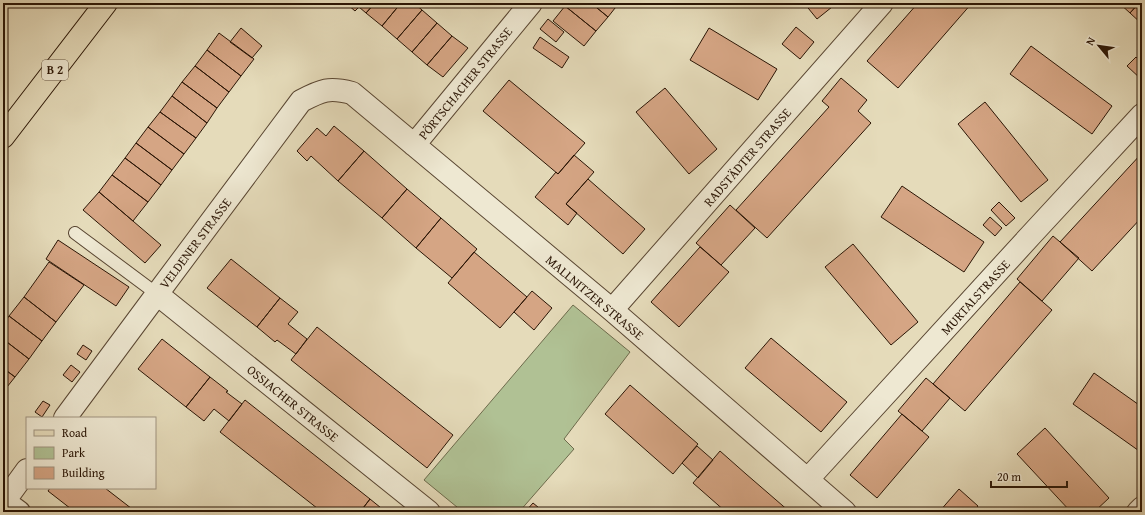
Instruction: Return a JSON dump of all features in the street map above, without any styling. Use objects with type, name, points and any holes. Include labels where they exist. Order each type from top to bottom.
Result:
[{"type":"main road","name":"B 2","points":[[3,137],[106,3]]},
{"type":"street","name":"PÖRTSCHACHER STRASSE","points":[[414,145],[531,3]]},
{"type":"street","name":"RADSTÄDTER STRASSE","points":[[612,310],[882,3]]},
{"type":"street","name":"VELDENER STRASSE","points":[[66,417],[301,101],[316,93],[327,90],[339,90]]},
{"type":"street","name":"MALLNITZER STRASSE","points":[[339,90],[352,93],[612,310],[846,512]]},
{"type":"street","name":"MURTALSTRASSE","points":[[808,479],[1142,115]]},
{"type":"street","name":"OSSIACHER STRASSE","points":[[157,294],[429,512]]},
{"type":"street","points":[[9,505],[26,472]]},
{"type":"street","points":[[1138,512],[1142,508]]},
{"type":"lane","points":[[75,233],[157,294]]},
{"type":"green space","points":[[573,305],[630,352],[564,439],[574,449],[519,512],[463,512],[424,480]]},
{"type":"building","points":[[375,3],[366,13],[359,7],[355,11],[347,4]]},
{"type":"building","points":[[375,3],[401,3],[382,26],[366,13]]},
{"type":"building","points":[[401,3],[414,3],[422,10],[397,39],[382,26]]},
{"type":"building","points":[[568,3],[591,3],[608,17],[596,31],[565,6]]},
{"type":"building","points":[[591,3],[619,3],[608,17]]},
{"type":"building","points":[[804,3],[837,3],[817,19]]},
{"type":"building","points":[[918,3],[972,3],[898,88],[867,61]]},
{"type":"building","points":[[1119,3],[1139,3],[1130,13]]},
{"type":"building","points":[[1139,3],[1142,3],[1142,24],[1130,13]]},
{"type":"building","points":[[565,6],[596,31],[584,46],[553,21]]},
{"type":"building","points":[[422,10],[437,23],[412,52],[397,39]]},
{"type":"building","points":[[548,19],[564,32],[556,42],[540,29]]},
{"type":"building","points":[[437,23],[452,36],[427,65],[412,52]]},
{"type":"building","points":[[796,27],[814,42],[800,59],[782,44]]},
{"type":"building","points":[[241,28],[262,46],[252,58],[230,42]]},
{"type":"building","points":[[709,28],[777,69],[758,100],[690,60]]},
{"type":"building","points":[[219,33],[254,59],[241,76],[207,50]]},
{"type":"building","points":[[452,36],[468,48],[443,77],[427,65]]},
{"type":"building","points":[[540,37],[569,57],[562,68],[533,48]]},
{"type":"building","points":[[1031,46],[1112,106],[1092,134],[1010,74]]},
{"type":"building","points":[[207,50],[241,76],[229,92],[195,66]]},
{"type":"building","points":[[1136,57],[1142,63],[1142,80],[1127,66]]},
{"type":"building","points":[[195,66],[229,92],[217,108],[182,82]]},
{"type":"building","points":[[841,78],[867,100],[858,111],[871,123],[767,238],[736,210],[829,107],[822,101]]},
{"type":"building","points":[[509,80],[585,143],[558,174],[483,111]]},
{"type":"building","points":[[182,82],[217,108],[207,123],[172,96]]},
{"type":"building","points":[[665,88],[717,149],[689,174],[636,112]]},
{"type":"building","points":[[172,96],[207,123],[196,138],[160,112]]},
{"type":"building","points":[[985,102],[1048,180],[1021,202],[958,124]]},
{"type":"building","points":[[160,112],[196,138],[184,154],[148,127]]},
{"type":"building","points":[[334,126],[364,151],[338,181],[311,156],[307,161],[297,151],[317,128],[326,136]]},
{"type":"building","points":[[148,127],[184,154],[172,170],[136,143]]},
{"type":"building","points":[[136,143],[172,170],[161,185],[125,158]]},
{"type":"building","points":[[364,151],[407,189],[382,218],[338,181]]},
{"type":"building","points":[[1142,153],[1142,217],[1092,271],[1060,242]]},
{"type":"building","points":[[574,155],[594,172],[566,204],[577,213],[568,225],[535,197],[556,172],[558,174]]},
{"type":"building","points":[[125,158],[161,185],[148,202],[112,175]]},
{"type":"building","points":[[112,175],[148,202],[133,221],[99,192]]},
{"type":"building","points":[[588,179],[645,229],[623,254],[566,204]]},
{"type":"building","points":[[902,186],[984,242],[964,272],[881,217]]},
{"type":"building","points":[[407,189],[441,218],[416,248],[382,218]]},
{"type":"building","points":[[99,192],[161,245],[145,263],[83,210]]},
{"type":"building","points":[[999,202],[1015,218],[1006,226],[991,210]]},
{"type":"building","points":[[730,205],[755,228],[721,265],[696,243]]},
{"type":"building","points":[[990,217],[1002,228],[995,236],[983,225]]},
{"type":"building","points":[[441,218],[477,249],[452,278],[416,248]]},
{"type":"building","points":[[1053,236],[1079,258],[1042,301],[1017,279]]},
{"type":"building","points":[[58,240],[129,287],[116,306],[46,259]]},
{"type":"building","points":[[853,244],[918,322],[891,345],[825,267]]},
{"type":"building","points":[[700,247],[729,272],[679,327],[651,302]]},
{"type":"building","points":[[474,252],[527,297],[500,328],[448,283]]},
{"type":"building","points":[[231,259],[280,298],[257,327],[207,288]]},
{"type":"building","points":[[49,262],[84,285],[56,322],[24,297]]},
{"type":"building","points":[[1020,282],[1052,310],[965,411],[933,384]]},
{"type":"building","points":[[532,291],[552,308],[534,330],[514,312]]},
{"type":"building","points":[[24,297],[56,322],[42,341],[9,316]]},
{"type":"building","points":[[280,298],[298,312],[288,324],[307,339],[296,354],[277,340],[275,342],[257,327]]},
{"type":"building","points":[[9,316],[42,341],[29,359],[3,339],[3,325]]},
{"type":"building","points":[[317,327],[453,435],[427,468],[291,360]]},
{"type":"building","points":[[771,338],[847,402],[821,432],[745,368]]},
{"type":"building","points":[[3,339],[29,359],[15,377],[3,368]]},
{"type":"building","points":[[162,339],[210,377],[186,407],[138,369]]},
{"type":"building","points":[[83,345],[92,351],[86,360],[77,354]]},
{"type":"building","points":[[71,365],[80,372],[72,382],[63,375]]},
{"type":"building","points":[[3,368],[15,377],[3,392]]},
{"type":"building","points":[[1094,373],[1142,407],[1142,453],[1073,404]]},
{"type":"building","points":[[210,377],[242,404],[229,421],[214,409],[204,421],[186,407]]},
{"type":"building","points":[[926,378],[950,398],[922,431],[898,411]]},
{"type":"building","points":[[630,385],[698,444],[673,474],[605,414]]},
{"type":"building","points":[[245,400],[370,499],[360,512],[322,512],[220,432]]},
{"type":"building","points":[[43,401],[50,405],[42,417],[35,412]]},
{"type":"building","points":[[902,414],[929,437],[877,498],[850,475]]},
{"type":"building","points":[[1045,428],[1109,498],[1094,512],[1071,512],[1017,454]]},
{"type":"building","points":[[697,446],[713,460],[698,478],[682,463]]},
{"type":"building","points":[[720,451],[790,512],[726,512],[693,483]]},
{"type":"building","points":[[49,489],[106,489],[136,512],[75,512],[48,491]]},
{"type":"building","points":[[959,489],[978,506],[973,512],[939,512]]},
{"type":"building","points":[[370,499],[386,512],[360,512]]},
{"type":"building","points":[[533,503],[544,512],[525,512]]}]
